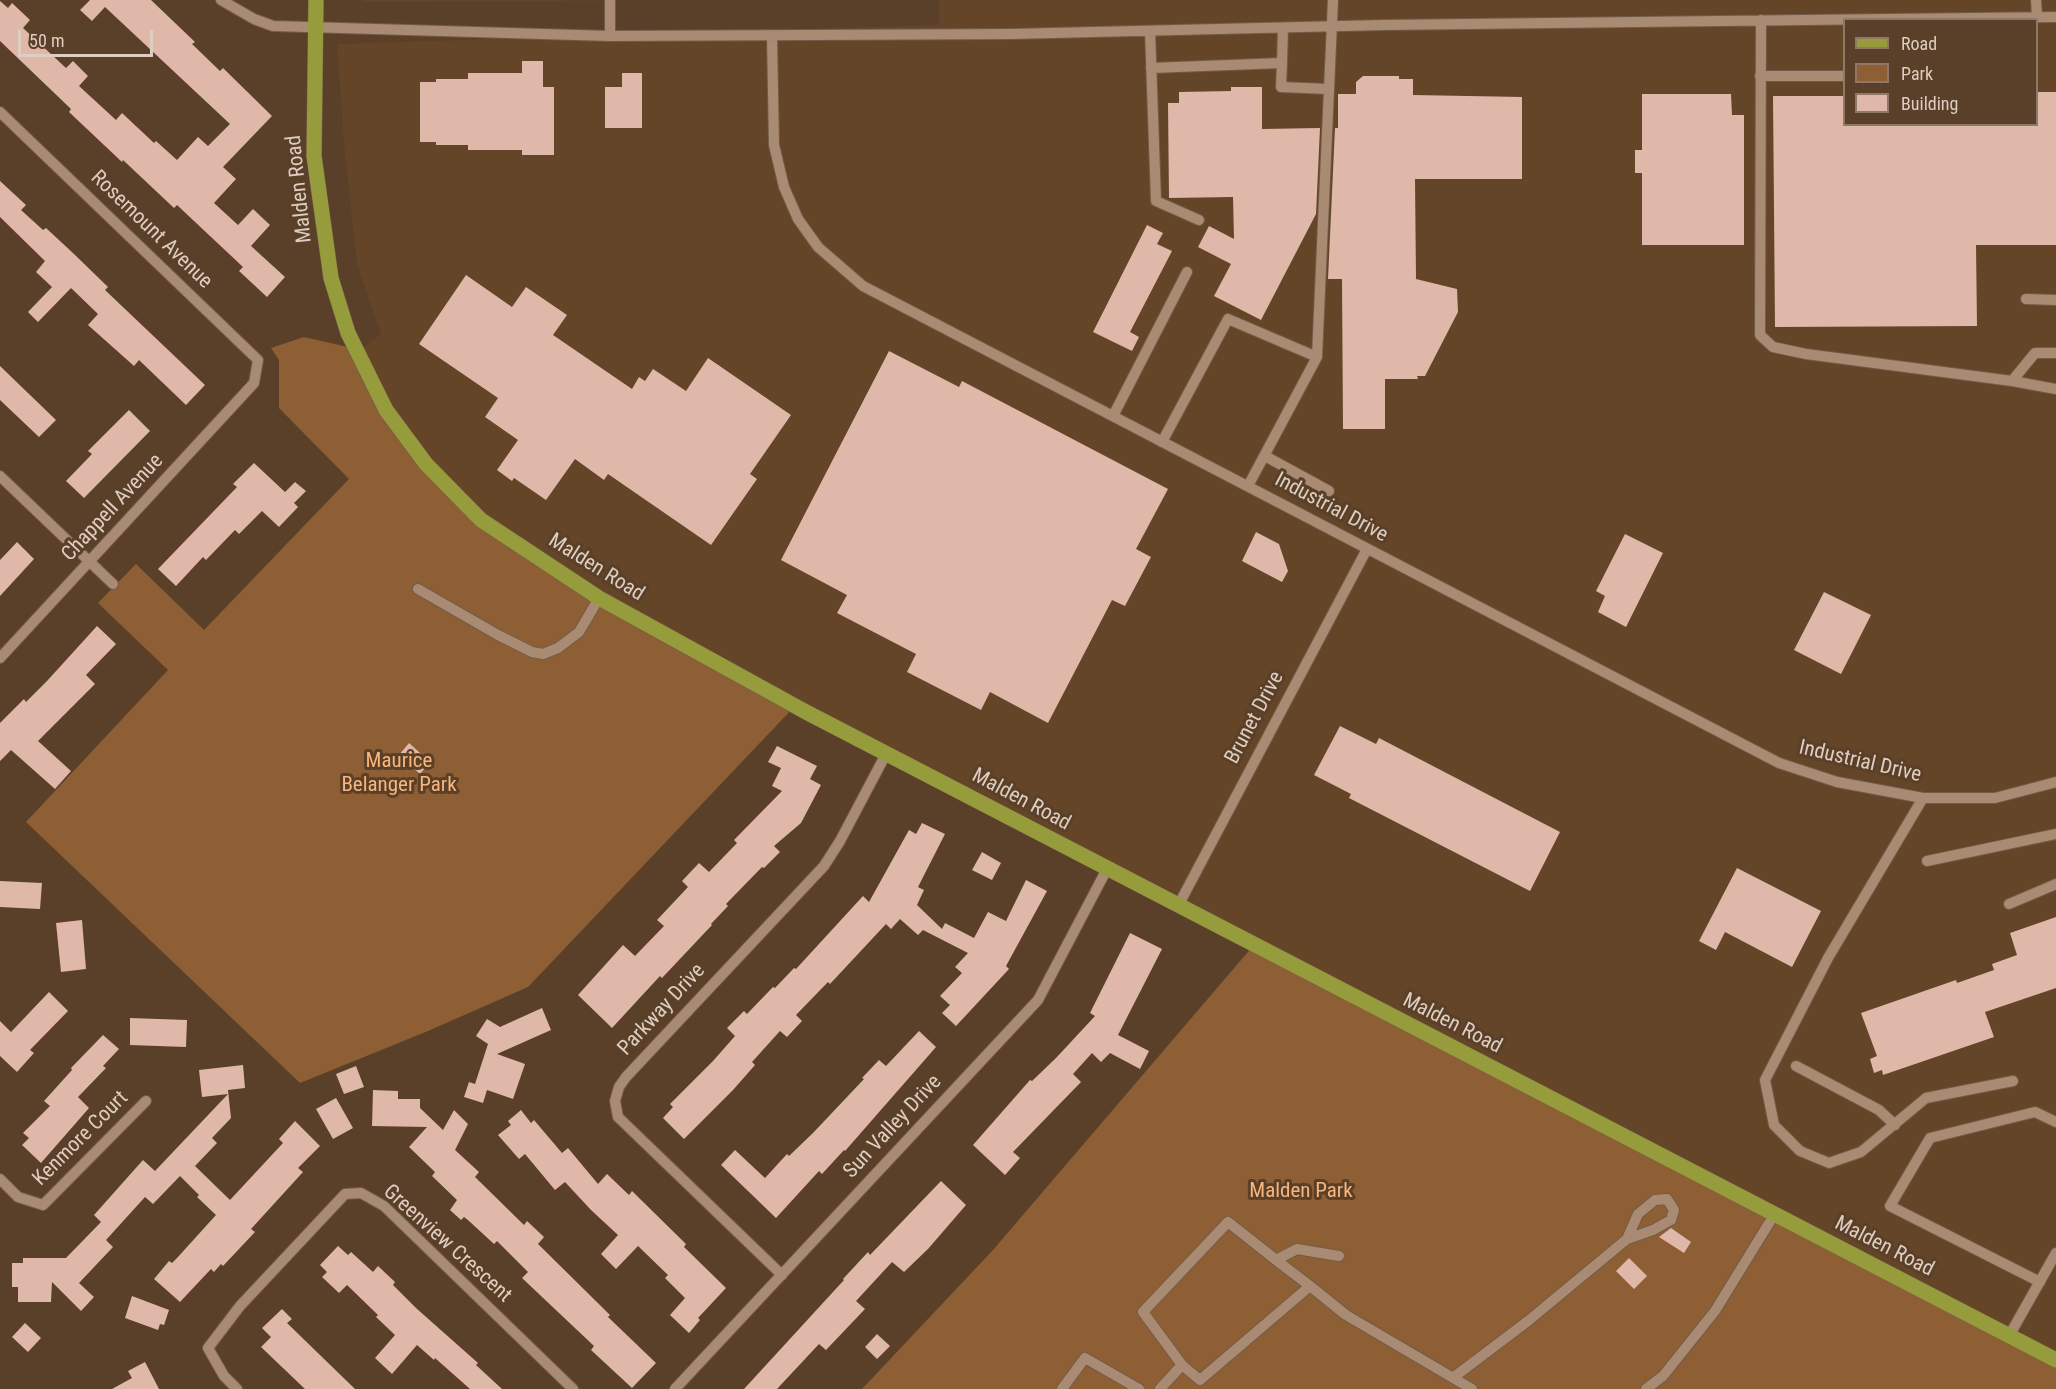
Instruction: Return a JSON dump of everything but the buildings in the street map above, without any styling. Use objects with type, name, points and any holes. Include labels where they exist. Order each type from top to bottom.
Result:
[{"type":"main road","name":"Malden Road","points":[[316,0],[315,156],[332,278],[348,333],[386,410],[426,464],[481,520],[599,598],[886,754],[2056,1360]]},
{"type":"street","points":[[221,0],[254,19],[273,26],[610,36],[1011,34],[1332,26],[1843,19]]},
{"type":"street","points":[[610,0],[610,36]]},
{"type":"street","points":[[1248,486],[1317,357],[1333,0]]},
{"type":"street","points":[[2036,0],[2037,17]]},
{"type":"street","points":[[2021,18],[2056,17]]},
{"type":"street","points":[[1761,20],[1760,335],[1773,348],[2056,389]]},
{"type":"street","points":[[1283,28],[1281,87],[1328,89]]},
{"type":"street","points":[[1150,31],[1156,201],[1199,220]]},
{"type":"street","name":"Industrial Drive","points":[[772,36],[774,145],[789,198],[798,219],[818,247],[863,286],[1779,763],[1837,782],[1923,798],[1995,798],[2056,782]]},
{"type":"street","points":[[1151,68],[1281,63]]},
{"type":"street","points":[[1760,76],[1843,76]]},
{"type":"street","name":"Rosemount Avenue","points":[[0,112],[258,360],[254,383]]},
{"type":"street","points":[[1113,416],[1187,272]]},
{"type":"street","points":[[2026,299],[2056,300]]},
{"type":"street","points":[[1162,442],[1228,319],[1317,357]]},
{"type":"street","points":[[2012,381],[2036,353],[2056,353]]},
{"type":"street","name":"Chappell Avenue","points":[[0,658],[254,383]]},
{"type":"street","points":[[1264,456],[1329,491]]},
{"type":"street","points":[[0,476],[114,584]]},
{"type":"street","name":"Brunet Drive","points":[[1178,906],[1367,549]]},
{"type":"street","points":[[418,589],[507,640],[532,652],[543,654],[558,648],[579,632],[599,598]]},
{"type":"street","name":"Parkway Drive","points":[[782,1275],[618,1117],[615,1101],[619,1087],[626,1077],[824,866],[840,841],[886,754]]},
{"type":"street","points":[[1923,798],[1828,958],[1765,1080],[1774,1125],[1800,1152],[1829,1163],[1861,1152],[1926,1098],[2013,1081]]},
{"type":"street","points":[[1926,861],[2056,834]]},
{"type":"street","name":"Sun Valley Drive","points":[[675,1389],[1038,1000],[1107,869]]},
{"type":"street","points":[[2009,904],[2056,884]]},
{"type":"street","points":[[1796,1066],[1879,1110],[1894,1125]]},
{"type":"street","name":"Kenmore Court","points":[[0,1179],[18,1197],[43,1205],[146,1101]]},
{"type":"street","points":[[2040,1282],[1890,1206],[1930,1138],[2035,1112],[2056,1122]]},
{"type":"street","name":"Greenview Crescent","points":[[237,1389],[224,1376],[208,1348],[240,1306],[345,1194],[361,1193],[384,1206],[573,1389]]},
{"type":"street","points":[[1646,1389],[1663,1376],[1715,1311],[1774,1215]]},
{"type":"street","points":[[1310,1286],[1200,1380],[1182,1365],[1143,1312],[1228,1222],[1346,1314],[1472,1389]]},
{"type":"street","points":[[1454,1377],[1528,1321],[1627,1239]]},
{"type":"street","points":[[1276,1260],[1297,1249],[1338,1256]]},
{"type":"street","points":[[2009,1336],[2056,1253]]},
{"type":"street","points":[[1062,1389],[1085,1358],[1139,1389]]},
{"type":"street","points":[[1160,1389],[1182,1365]]},
{"type":"shaded area","points":[[362,0],[692,0],[362,2]]},
{"type":"shaded area","points":[[939,0],[2056,0],[2056,1363],[520,554],[397,427],[361,350],[381,334],[357,264],[344,143],[337,44],[939,25]]},
{"type":"green space","name":"Maurice Belanger Park","points":[[304,337],[361,350],[397,427],[520,554],[795,706],[528,987],[300,1083],[26,822],[168,670],[98,603],[136,564],[204,630],[349,479],[279,408],[279,360],[271,348]]},
{"type":"green space","name":"Malden Park","points":[[1253,946],[2056,1363],[2056,1389],[862,1389],[993,1250]]}]
